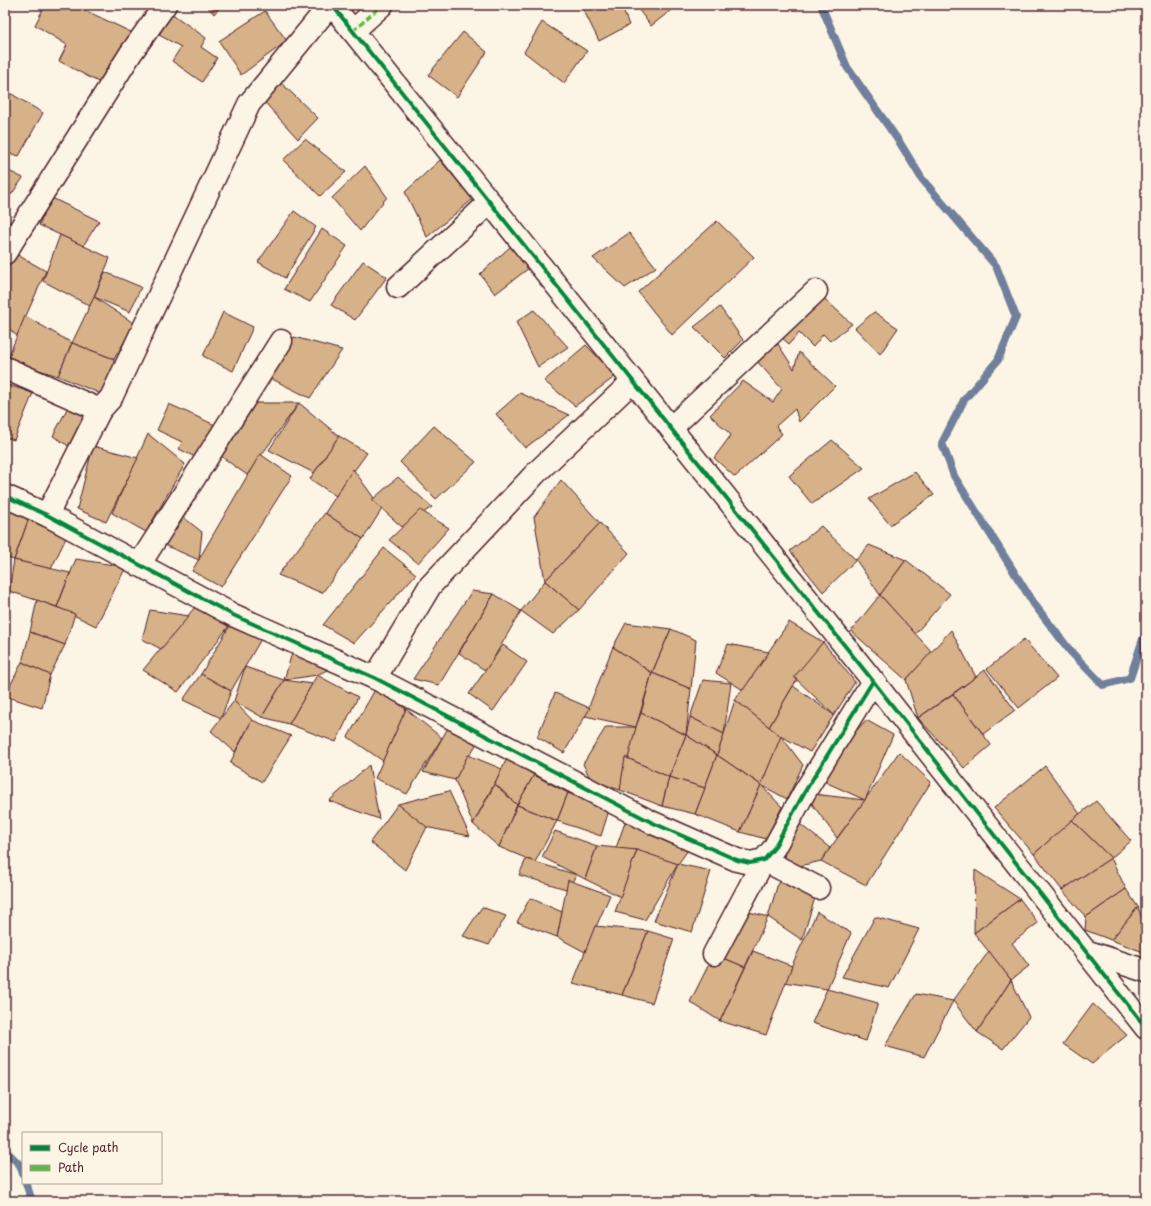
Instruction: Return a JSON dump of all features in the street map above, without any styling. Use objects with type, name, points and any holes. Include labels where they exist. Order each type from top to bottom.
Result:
[{"type":"street","points":[[8,237],[164,5]]},
{"type":"street","points":[[47,515],[100,410],[111,398],[248,104],[331,5],[873,681],[1088,952],[1146,1028]]},
{"type":"street","points":[[353,32],[382,5]]},
{"type":"street","points":[[398,286],[490,202]]},
{"type":"street","points":[[671,428],[816,291]]},
{"type":"street","points":[[139,565],[281,342]]},
{"type":"street","points":[[5,368],[100,410]]},
{"type":"street","points":[[375,678],[430,586],[537,472],[633,381]]},
{"type":"street","points":[[5,496],[47,515],[233,614],[375,678],[651,822],[737,860],[750,863],[764,860],[818,888]]},
{"type":"street","points":[[714,954],[764,860],[774,848],[804,793],[873,681]]},
{"type":"street","points":[[1088,952],[1146,971]]},
{"type":"building","points":[[45,5],[74,5],[135,34],[102,84],[59,61],[67,45],[35,25]]},
{"type":"building","points":[[206,5],[222,5],[214,14]]},
{"type":"building","points":[[592,5],[621,5],[629,25],[599,41],[583,9]]},
{"type":"building","points":[[635,5],[674,5],[675,7],[651,26]]},
{"type":"building","points":[[265,11],[287,41],[241,75],[219,41]]},
{"type":"building","points":[[171,13],[206,38],[201,47],[217,58],[202,82],[172,61],[181,47],[159,35]]},
{"type":"building","points":[[542,22],[587,51],[564,83],[524,52]]},
{"type":"building","points":[[463,32],[487,52],[457,97],[428,75]]},
{"type":"building","points":[[276,78],[318,118],[298,139],[260,97]]},
{"type":"building","points":[[5,90],[43,113],[19,156],[5,152]]},
{"type":"building","points":[[305,139],[346,172],[320,196],[283,160]]},
{"type":"building","points":[[440,160],[473,199],[427,237],[405,192]]},
{"type":"building","points":[[365,166],[387,197],[360,231],[332,198]]},
{"type":"building","points":[[5,169],[23,178],[11,195],[5,190]]},
{"type":"building","points":[[50,197],[99,221],[83,246],[39,225]]},
{"type":"building","points":[[294,211],[316,227],[285,278],[258,262]]},
{"type":"building","points":[[717,221],[754,257],[672,335],[638,292]]},
{"type":"building","points":[[322,229],[347,246],[310,302],[284,289]]},
{"type":"building","points":[[629,233],[656,267],[625,288],[593,258]]},
{"type":"building","points":[[60,235],[110,258],[90,306],[43,281]]},
{"type":"building","points":[[511,246],[533,265],[495,294],[480,274]]},
{"type":"building","points":[[7,249],[46,271],[17,336],[5,325],[5,255]]},
{"type":"building","points":[[363,261],[387,277],[355,320],[331,305]]},
{"type":"building","points":[[105,272],[141,287],[130,312],[94,297]]},
{"type":"building","points":[[816,291],[852,324],[830,341],[823,334],[813,347],[799,333],[789,344],[774,331]]},
{"type":"building","points":[[94,297],[135,324],[114,359],[72,343]]},
{"type":"building","points":[[720,307],[743,340],[725,358],[694,327]]},
{"type":"building","points":[[534,310],[568,347],[538,367],[516,322]]},
{"type":"building","points":[[223,312],[253,327],[233,371],[203,356]]},
{"type":"building","points":[[874,312],[898,328],[880,354],[855,328]]},
{"type":"building","points":[[25,316],[72,343],[58,376],[7,360]]},
{"type":"building","points":[[294,337],[342,350],[310,398],[268,377]]},
{"type":"building","points":[[72,343],[114,359],[111,398],[58,376]]},
{"type":"building","points":[[778,344],[794,369],[799,352],[835,386],[799,422],[795,409],[776,426],[782,434],[735,477],[714,458],[731,435],[710,415],[743,381],[773,402],[782,389],[755,359]]},
{"type":"building","points":[[586,345],[616,376],[575,406],[544,381]]},
{"type":"building","points":[[5,384],[33,393],[14,440],[5,437]]},
{"type":"building","points":[[520,393],[569,415],[525,448],[496,414]]},
{"type":"building","points":[[256,403],[299,403],[247,475],[218,454]]},
{"type":"building","points":[[299,403],[339,436],[314,473],[269,450]]},
{"type":"building","points":[[169,404],[215,425],[202,452],[195,457],[179,449],[182,442],[157,430]]},
{"type":"building","points":[[69,405],[95,418],[70,447],[53,436]]},
{"type":"building","points":[[434,426],[476,462],[436,499],[400,462]]},
{"type":"building","points":[[148,434],[185,464],[146,532],[112,513]]},
{"type":"building","points":[[339,436],[367,453],[336,496],[310,479]]},
{"type":"building","points":[[832,440],[864,468],[812,504],[789,476]]},
{"type":"building","points":[[93,446],[138,458],[106,522],[77,509]]},
{"type":"building","points":[[260,454],[292,476],[221,587],[192,571]]},
{"type":"building","points":[[353,469],[382,509],[363,539],[325,513]]},
{"type":"building","points":[[915,472],[934,495],[890,525],[869,499]]},
{"type":"building","points":[[398,477],[432,507],[402,527],[372,500]]},
{"type":"building","points":[[561,480],[600,523],[545,581],[534,517]]},
{"type":"building","points":[[5,504],[30,515],[14,560],[5,557]]},
{"type":"building","points":[[174,510],[202,532],[199,560],[162,544]]},
{"type":"building","points":[[420,510],[449,528],[418,563],[389,540]]},
{"type":"building","points":[[325,513],[363,539],[322,593],[278,575]]},
{"type":"building","points":[[30,515],[66,538],[51,569],[14,560]]},
{"type":"building","points":[[600,523],[629,553],[579,610],[545,581]]},
{"type":"building","points":[[821,526],[856,560],[823,592],[790,551]]},
{"type":"building","points":[[869,545],[906,560],[880,595],[856,560]]},
{"type":"building","points":[[384,548],[416,574],[354,643],[323,625]]},
{"type":"building","points":[[76,559],[126,567],[96,626],[57,607]]},
{"type":"building","points":[[14,560],[70,573],[57,607],[9,591]]},
{"type":"building","points":[[906,560],[950,594],[915,634],[880,595]]},
{"type":"building","points":[[545,581],[579,610],[553,634],[521,611]]},
{"type":"building","points":[[472,591],[494,594],[439,685],[413,679]]},
{"type":"building","points":[[494,594],[521,611],[486,671],[459,653]]},
{"type":"building","points":[[880,595],[932,652],[906,680],[851,631]]},
{"type":"building","points":[[37,600],[75,614],[65,645],[30,632]]},
{"type":"building","points":[[195,607],[232,622],[178,692],[143,670]]},
{"type":"building","points":[[150,610],[189,616],[161,649],[142,639]]},
{"type":"building","points":[[232,622],[261,639],[231,691],[201,674]]},
{"type":"building","points":[[789,622],[823,642],[793,686],[769,727],[735,700]]},
{"type":"building","points":[[626,623],[671,629],[652,673],[613,647]]},
{"type":"building","points":[[671,629],[696,640],[691,689],[652,673]]},
{"type":"building","points":[[951,630],[976,677],[918,718],[906,680]]},
{"type":"building","points":[[30,632],[65,645],[50,675],[22,662]]},
{"type":"building","points":[[1024,639],[1057,678],[1019,708],[987,669]]},
{"type":"building","points":[[823,642],[855,682],[834,715],[794,677]]},
{"type":"building","points":[[728,644],[769,652],[743,690],[716,673]]},
{"type":"building","points":[[503,645],[527,662],[493,711],[469,694]]},
{"type":"building","points":[[613,647],[652,673],[636,727],[585,716]]},
{"type":"building","points":[[292,653],[333,667],[317,675],[284,680]]},
{"type":"building","points":[[22,662],[50,675],[42,708],[5,696]]},
{"type":"building","points":[[245,667],[284,680],[262,717],[234,701]]},
{"type":"building","points":[[985,670],[1015,710],[983,734],[953,694]]},
{"type":"building","points":[[652,673],[691,689],[686,735],[641,713]]},
{"type":"building","points":[[201,674],[231,691],[221,718],[183,700]]},
{"type":"building","points":[[317,675],[358,697],[336,742],[289,724]]},
{"type":"building","points":[[284,680],[312,684],[289,724],[262,717]]},
{"type":"building","points":[[703,680],[731,683],[724,734],[690,717]]},
{"type":"building","points":[[793,686],[834,715],[810,752],[768,729]]},
{"type":"building","points":[[376,688],[406,709],[383,761],[348,737]]},
{"type":"building","points":[[555,693],[590,708],[564,753],[537,737]]},
{"type":"building","points":[[953,694],[991,745],[964,768],[918,718]]},
{"type":"building","points":[[735,700],[782,737],[761,785],[717,755]]},
{"type":"building","points":[[234,701],[252,720],[235,752],[211,731]]},
{"type":"building","points":[[406,709],[442,738],[407,794],[375,778]]},
{"type":"building","points":[[641,713],[686,735],[669,777],[625,757]]},
{"type":"building","points":[[690,717],[724,734],[717,755],[686,735]]},
{"type":"building","points":[[252,720],[291,736],[262,782],[230,763]]},
{"type":"building","points":[[866,720],[893,735],[865,800],[814,777]]},
{"type":"building","points":[[449,726],[477,743],[455,780],[423,772]]},
{"type":"building","points":[[606,727],[636,727],[620,790],[591,780],[583,764]]},
{"type":"building","points":[[686,735],[717,755],[705,788],[669,777]]},
{"type":"building","points":[[781,736],[803,765],[787,799],[761,785]]},
{"type":"building","points":[[899,752],[931,782],[866,885],[821,861]]},
{"type":"building","points":[[468,755],[502,769],[473,824],[455,780]]},
{"type":"building","points":[[717,755],[761,785],[740,832],[695,814]]},
{"type":"building","points":[[625,757],[669,777],[662,806],[620,790]]},
{"type":"building","points":[[507,758],[534,775],[517,805],[495,784]]},
{"type":"building","points":[[369,765],[379,819],[329,801]]},
{"type":"building","points":[[1045,766],[1080,814],[1034,854],[994,808]]},
{"type":"building","points":[[534,775],[568,793],[557,821],[517,805]]},
{"type":"building","points":[[669,777],[705,788],[695,814],[662,806]]},
{"type":"building","points":[[495,784],[517,805],[499,847],[473,824]]},
{"type":"building","points":[[761,785],[782,807],[766,839],[740,832]]},
{"type":"building","points":[[449,791],[470,836],[420,826],[398,804]]},
{"type":"building","points":[[568,793],[609,810],[601,836],[557,821]]},
{"type":"building","points":[[804,793],[865,800],[837,838]]},
{"type":"building","points":[[1096,801],[1131,841],[1111,858],[1072,820]]},
{"type":"building","points":[[398,804],[427,827],[405,870],[370,842]]},
{"type":"building","points":[[517,805],[557,821],[535,862],[499,847]]},
{"type":"building","points":[[629,811],[688,850],[678,864],[616,848]]},
{"type":"building","points":[[791,817],[830,848],[821,861],[782,870]]},
{"type":"building","points":[[1072,820],[1111,858],[1062,890],[1034,854]]},
{"type":"building","points":[[555,831],[597,846],[585,879],[542,857]]},
{"type":"building","points":[[597,846],[637,850],[621,897],[585,879]]},
{"type":"building","points":[[637,850],[678,864],[645,920],[615,912]]},
{"type":"building","points":[[1111,858],[1126,889],[1086,917],[1062,890]]},
{"type":"building","points":[[526,859],[577,875],[566,889],[519,875]]},
{"type":"building","points":[[678,864],[711,871],[692,932],[654,921]]},
{"type":"building","points":[[782,870],[818,888],[802,940],[768,917]]},
{"type":"building","points":[[975,870],[1020,899],[974,933]]},
{"type":"building","points":[[568,880],[610,895],[585,952],[557,937]]},
{"type":"building","points":[[1126,889],[1138,907],[1111,940],[1085,930],[1086,917]]},
{"type":"building","points":[[530,898],[562,912],[557,937],[517,922]]},
{"type":"building","points":[[1020,899],[1038,923],[1012,943],[1029,966],[1011,980],[974,933]]},
{"type":"building","points":[[482,907],[506,916],[489,945],[463,936]]},
{"type":"building","points":[[1138,907],[1146,930],[1146,953],[1111,940]]},
{"type":"building","points":[[738,909],[768,917],[745,967],[714,954]]},
{"type":"building","points":[[817,912],[851,933],[827,989],[784,982]]},
{"type":"building","points":[[875,917],[919,929],[889,988],[842,977]]},
{"type":"building","points":[[595,926],[648,931],[622,995],[573,983]]},
{"type":"building","points":[[648,931],[674,939],[652,1003],[622,995]]},
{"type":"building","points":[[753,951],[792,966],[766,1035],[720,1021]]},
{"type":"building","points":[[989,951],[1011,980],[977,1032],[953,1001]]},
{"type":"building","points":[[714,954],[745,967],[720,1021],[690,1002]]},
{"type":"building","points":[[1011,980],[1029,1017],[1003,1049],[977,1032]]},
{"type":"building","points":[[827,989],[878,1003],[866,1041],[812,1023]]},
{"type":"building","points":[[916,994],[953,1001],[924,1057],[885,1046]]},
{"type":"building","points":[[1093,1004],[1127,1035],[1092,1064],[1063,1044]]},
{"type":"waterway","points":[[821,5],[847,67],[900,143],[922,179],[996,266],[1016,317],[998,360],[964,400],[942,443],[954,476],[1034,604],[1071,652],[1103,685],[1130,678],[1143,639],[1146,637]]},
{"type":"waterway","points":[[5,1150],[20,1165],[22,1171]]},
{"type":"waterway","points":[[26,1184],[32,1201]]},
{"type":"marked path","points":[[353,31],[382,5]]},
{"type":"cycle path","points":[[332,5],[873,681],[1146,1028]]},
{"type":"cycle path","points":[[5,496],[47,515],[233,615],[375,678],[651,822],[737,860],[750,863],[764,860],[774,848],[804,793],[873,681]]}]
